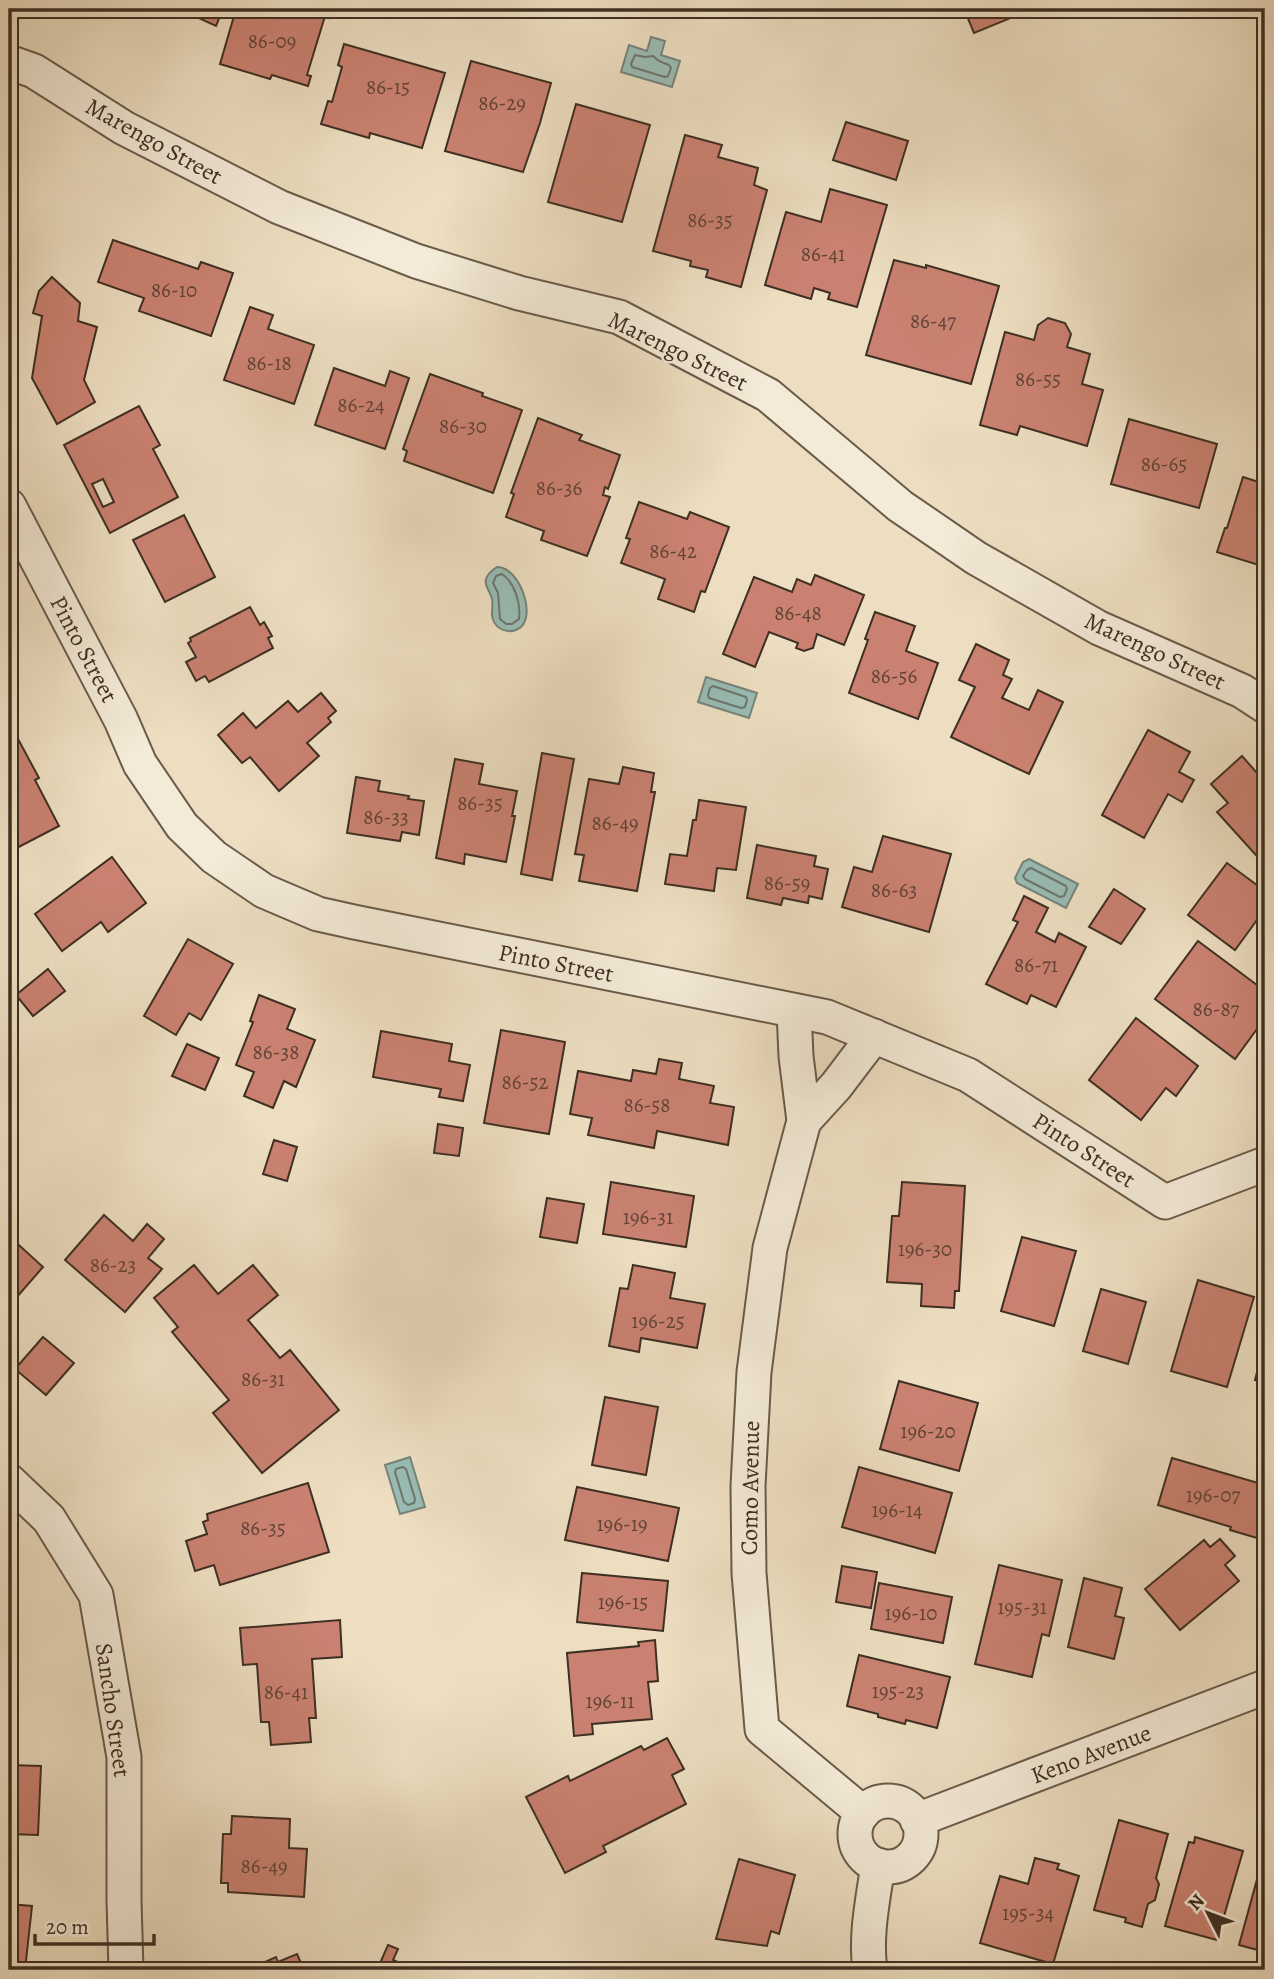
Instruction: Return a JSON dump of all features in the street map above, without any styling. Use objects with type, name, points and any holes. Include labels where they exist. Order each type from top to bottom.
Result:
[{"type":"street","name":"Marengo Street","points":[[9,62],[34,71],[124,128],[279,207],[416,261],[519,293],[619,317],[768,395],[900,506],[976,558],[1099,628],[1242,691],[1265,706]]},
{"type":"street","name":"Pinto Street","points":[[9,506],[121,720],[140,764],[182,826],[214,857],[264,891],[318,914],[827,1017],[968,1075],[1165,1202],[1265,1164]]},
{"type":"street","name":"Como Avenue","points":[[794,1011],[804,1121],[771,1248],[754,1372],[748,1486],[749,1573],[762,1729],[863,1814]]},
{"type":"street","name":"Como Avenue","points":[[804,1121],[836,1086],[874,1036]]},
{"type":"street","name":"Sancho Street","points":[[9,1481],[49,1519],[96,1595],[124,1757],[126,1970]]},
{"type":"street","name":"Keno Avenue","points":[[917,1820],[1265,1687]]},
{"type":"street","points":[[876,1803],[899,1803],[911,1811],[917,1820],[921,1831],[920,1842],[915,1853],[901,1865],[878,1865],[860,1852],[856,1829],[863,1814],[876,1803]]},
{"type":"street","points":[[870,1970],[869,1945],[878,1865]]},
{"type":"water","points":[[651,37],[665,41],[661,55],[680,61],[672,87],[621,72],[629,45],[647,51]]},
{"type":"water","points":[[497,567],[506,569],[513,576],[524,596],[526,617],[523,625],[516,630],[504,630],[497,626],[493,619],[492,599],[486,582],[489,573]]},
{"type":"water","points":[[706,677],[757,693],[749,718],[698,702]]},
{"type":"water","points":[[1029,859],[1078,884],[1066,908],[1017,883],[1015,878],[1023,862]]},
{"type":"water","points":[[410,1457],[425,1507],[400,1514],[385,1465]]},
{"type":"building","points":[[182,9],[223,9],[216,26]]},
{"type":"building","points":[[236,9],[331,9],[329,18],[325,16],[307,75],[311,76],[308,86],[272,75],[270,79],[220,64]]},
{"type":"building","points":[[964,9],[1022,9],[1023,13],[974,33]]},
{"type":"building","points":[[344,44],[445,73],[422,148],[370,133],[369,138],[321,124],[328,101],[332,102],[342,67],[338,65]]},
{"type":"building","points":[[471,61],[551,83],[523,172],[445,151]]},
{"type":"building","points":[[576,104],[650,125],[622,222],[548,202]]},
{"type":"building","points":[[846,122],[908,141],[896,180],[833,160]]},
{"type":"building","points":[[685,135],[722,145],[718,157],[758,168],[754,185],[767,190],[741,287],[706,277],[708,270],[690,266],[691,261],[653,251]]},
{"type":"building","points":[[830,189],[887,205],[857,307],[828,299],[830,293],[814,288],[811,299],[765,285],[786,212],[821,222]]},
{"type":"building","points":[[113,240],[198,269],[201,262],[233,273],[211,336],[139,311],[144,298],[98,282]]},
{"type":"building","points":[[894,260],[926,268],[926,265],[999,286],[971,384],[866,355]]},
{"type":"building","points":[[52,277],[80,303],[78,321],[97,327],[84,380],[95,402],[57,424],[32,378],[42,316],[33,313],[39,291]]},
{"type":"building","points":[[250,307],[273,315],[268,329],[314,345],[294,404],[224,380]]},
{"type":"building","points":[[1048,318],[1065,323],[1071,334],[1067,347],[1090,354],[1082,384],[1103,390],[1087,446],[1020,426],[1017,435],[980,425],[1005,332],[1034,340],[1038,325]]},
{"type":"building","points":[[334,368],[385,386],[390,371],[409,378],[385,449],[315,425]]},
{"type":"building","points":[[430,374],[522,410],[493,493],[404,461],[407,451],[403,449]]},
{"type":"building","points":[[139,406],[160,445],[153,449],[178,497],[110,533],[64,445]],"holes":[[[103,479],[114,502],[103,507],[92,484]]]},
{"type":"building","points":[[538,418],[582,435],[579,440],[620,455],[608,489],[605,487],[603,495],[610,497],[587,556],[541,540],[544,531],[506,517],[514,494],[511,493]]},
{"type":"building","points":[[1129,419],[1217,444],[1199,508],[1111,484]]},
{"type":"building","points":[[1243,477],[1265,484],[1265,567],[1217,552]]},
{"type":"building","points":[[639,502],[687,519],[690,512],[729,527],[705,592],[701,591],[694,612],[658,599],[665,579],[621,563],[630,539],[626,538]]},
{"type":"building","points":[[184,515],[215,577],[165,602],[133,540]]},
{"type":"building","points":[[815,575],[864,595],[844,645],[817,634],[813,648],[804,651],[796,648],[798,643],[769,632],[755,667],[723,654],[754,577],[792,592],[797,579],[811,585]]},
{"type":"building","points":[[250,607],[260,625],[264,622],[272,636],[268,638],[273,648],[209,682],[205,676],[196,681],[186,662],[196,657],[188,643],[190,638]]},
{"type":"building","points":[[875,612],[915,626],[906,651],[938,663],[918,719],[849,693]]},
{"type":"building","points":[[976,644],[1009,660],[1003,675],[1012,679],[1002,698],[1029,710],[1038,690],[1063,702],[1029,774],[951,737],[975,687],[959,680]]},
{"type":"building","points":[[321,693],[336,711],[328,718],[331,722],[307,743],[319,756],[279,791],[250,757],[242,763],[218,735],[243,713],[256,728],[288,701],[298,712]]},
{"type":"building","points":[[1148,730],[1190,752],[1179,772],[1194,780],[1182,802],[1168,794],[1144,838],[1102,815]]},
{"type":"building","points":[[9,733],[13,740],[17,737],[39,778],[35,780],[59,826],[9,852]]},
{"type":"building","points":[[542,753],[574,759],[552,880],[521,874]]},
{"type":"building","points":[[1242,756],[1265,782],[1264,864],[1217,812],[1228,803],[1211,784]]},
{"type":"building","points":[[455,759],[483,764],[479,784],[517,791],[506,862],[465,854],[464,864],[436,858]]},
{"type":"building","points":[[623,767],[654,773],[651,792],[655,792],[637,891],[579,881],[584,855],[575,854],[589,779],[619,784]]},
{"type":"building","points":[[356,777],[380,781],[378,791],[424,801],[419,835],[402,832],[400,841],[347,833]]},
{"type":"building","points":[[699,800],[746,807],[736,870],[717,868],[714,891],[665,884],[670,854],[687,856]]},
{"type":"building","points":[[883,836],[951,854],[929,932],[842,907],[854,867],[872,872]]},
{"type":"building","points":[[757,845],[816,856],[814,866],[828,869],[822,899],[809,896],[808,903],[783,898],[781,905],[747,898]]},
{"type":"building","points":[[112,857],[146,903],[108,932],[101,922],[62,951],[35,914]]},
{"type":"building","points":[[1227,863],[1265,891],[1265,909],[1235,950],[1188,915]]},
{"type":"building","points":[[1114,889],[1145,909],[1121,944],[1089,927]]},
{"type":"building","points":[[1024,896],[1048,908],[1036,932],[1055,942],[1059,933],[1086,947],[1056,1007],[1031,995],[1027,1004],[986,984],[1018,922],[1013,920]]},
{"type":"building","points":[[188,939],[233,964],[201,1020],[189,1013],[176,1035],[144,1016]]},
{"type":"building","points":[[1198,941],[1265,991],[1265,1018],[1235,1059],[1155,999]]},
{"type":"building","points":[[48,969],[65,991],[33,1016],[16,995]]},
{"type":"building","points":[[259,995],[295,1009],[287,1029],[315,1040],[296,1087],[284,1081],[273,1108],[244,1096],[254,1072],[236,1065],[253,1022],[250,1021]]},
{"type":"building","points":[[1136,1018],[1198,1066],[1176,1096],[1166,1088],[1141,1120],[1089,1080]]},
{"type":"building","points":[[501,1030],[565,1042],[549,1134],[484,1123]]},
{"type":"building","points":[[381,1031],[452,1044],[449,1061],[470,1065],[463,1101],[439,1097],[441,1089],[373,1077]]},
{"type":"building","points":[[187,1044],[219,1058],[205,1090],[172,1076]]},
{"type":"building","points":[[659,1059],[682,1063],[679,1079],[714,1086],[710,1103],[734,1107],[728,1145],[657,1131],[654,1148],[588,1135],[592,1118],[570,1114],[578,1071],[631,1081],[633,1070],[656,1074]]},
{"type":"building","points":[[438,1124],[463,1128],[459,1156],[434,1153]]},
{"type":"building","points":[[274,1140],[297,1147],[287,1181],[263,1174]]},
{"type":"building","points":[[611,1182],[694,1196],[686,1247],[603,1234]]},
{"type":"building","points":[[902,1182],[965,1186],[959,1291],[955,1291],[954,1308],[921,1306],[922,1284],[887,1282],[892,1216],[899,1216]]},
{"type":"building","points":[[547,1198],[584,1204],[577,1243],[540,1237]]},
{"type":"building","points":[[104,1215],[133,1241],[147,1224],[164,1239],[148,1258],[162,1269],[125,1312],[65,1260]]},
{"type":"building","points":[[9,1236],[43,1267],[9,1306]]},
{"type":"building","points":[[1022,1237],[1076,1251],[1054,1326],[1001,1311]]},
{"type":"building","points":[[194,1265],[218,1294],[253,1265],[278,1295],[248,1320],[280,1358],[290,1350],[339,1410],[262,1473],[213,1413],[229,1400],[172,1332],[178,1327],[154,1298]]},
{"type":"building","points":[[633,1265],[675,1273],[670,1298],[705,1304],[697,1348],[641,1338],[639,1352],[609,1346],[620,1288],[628,1289]]},
{"type":"building","points":[[1198,1280],[1254,1297],[1227,1387],[1171,1371]]},
{"type":"building","points":[[1101,1289],[1146,1302],[1128,1364],[1083,1351]]},
{"type":"building","points":[[43,1337],[74,1363],[46,1395],[15,1369]]},
{"type":"building","points":[[1265,1341],[1265,1383],[1255,1380]]},
{"type":"building","points":[[899,1381],[978,1403],[959,1471],[880,1449]]},
{"type":"building","points":[[605,1397],[658,1407],[646,1475],[592,1465]]},
{"type":"building","points":[[1172,1458],[1265,1485],[1265,1510],[1257,1538],[1230,1530],[1231,1527],[1158,1505]]},
{"type":"building","points":[[859,1467],[952,1493],[935,1553],[842,1527]]},
{"type":"building","points":[[308,1483],[329,1552],[220,1585],[214,1565],[195,1571],[186,1541],[207,1534],[203,1522],[208,1520],[207,1514]]},
{"type":"building","points":[[577,1487],[679,1508],[668,1561],[565,1540]]},
{"type":"building","points":[[1220,1539],[1235,1556],[1225,1565],[1239,1581],[1180,1630],[1145,1589],[1204,1540],[1210,1547]]},
{"type":"building","points":[[999,1565],[1062,1580],[1049,1636],[1042,1634],[1032,1677],[975,1664]]},
{"type":"building","points":[[842,1566],[877,1572],[871,1608],[836,1602]]},
{"type":"building","points":[[582,1573],[668,1581],[663,1631],[577,1622]]},
{"type":"building","points":[[1084,1578],[1122,1588],[1115,1616],[1124,1618],[1114,1659],[1068,1647]]},
{"type":"building","points":[[879,1583],[952,1597],[943,1643],[871,1629]]},
{"type":"building","points":[[340,1620],[342,1657],[312,1659],[316,1718],[309,1718],[311,1742],[271,1745],[269,1722],[261,1722],[257,1664],[243,1665],[240,1628]]},
{"type":"building","points":[[655,1640],[658,1681],[648,1682],[652,1719],[592,1724],[593,1734],[574,1736],[567,1653],[639,1646],[638,1642]]},
{"type":"building","points":[[859,1655],[950,1677],[937,1728],[906,1720],[905,1724],[847,1706]]},
{"type":"building","points":[[12,1658],[15,1688],[9,1689],[9,1659]]},
{"type":"building","points":[[667,1738],[684,1769],[672,1775],[686,1804],[603,1846],[606,1852],[565,1873],[526,1797],[568,1776],[570,1781],[641,1746],[644,1750]]},
{"type":"building","points":[[9,1765],[41,1766],[38,1835],[9,1834]]},
{"type":"building","points":[[232,1816],[290,1819],[289,1848],[307,1849],[304,1897],[228,1892],[228,1883],[221,1883],[223,1834],[231,1834]]},
{"type":"building","points":[[1119,1820],[1168,1834],[1156,1878],[1159,1884],[1155,1900],[1148,1904],[1142,1927],[1125,1922],[1126,1918],[1094,1910]]},
{"type":"building","points":[[1195,1837],[1243,1851],[1217,1940],[1165,1926],[1189,1842],[1194,1843]]},
{"type":"building","points":[[1265,1855],[1265,1952],[1239,1945]]},
{"type":"building","points":[[1035,1858],[1059,1864],[1057,1869],[1079,1876],[1053,1964],[980,1943],[1000,1876],[1028,1884]]},
{"type":"building","points":[[739,1859],[795,1875],[779,1934],[771,1931],[767,1946],[716,1939]]},
{"type":"building","points":[[9,1904],[32,1906],[25,1970],[9,1970]]},
{"type":"building","points":[[388,1945],[398,1949],[393,1960],[416,1970],[377,1970]]},
{"type":"building","points":[[297,1954],[304,1970],[247,1970],[276,1957],[278,1962]]},
{"type":"building","points":[[764,1963],[765,1970],[731,1970],[731,1969]]}]
